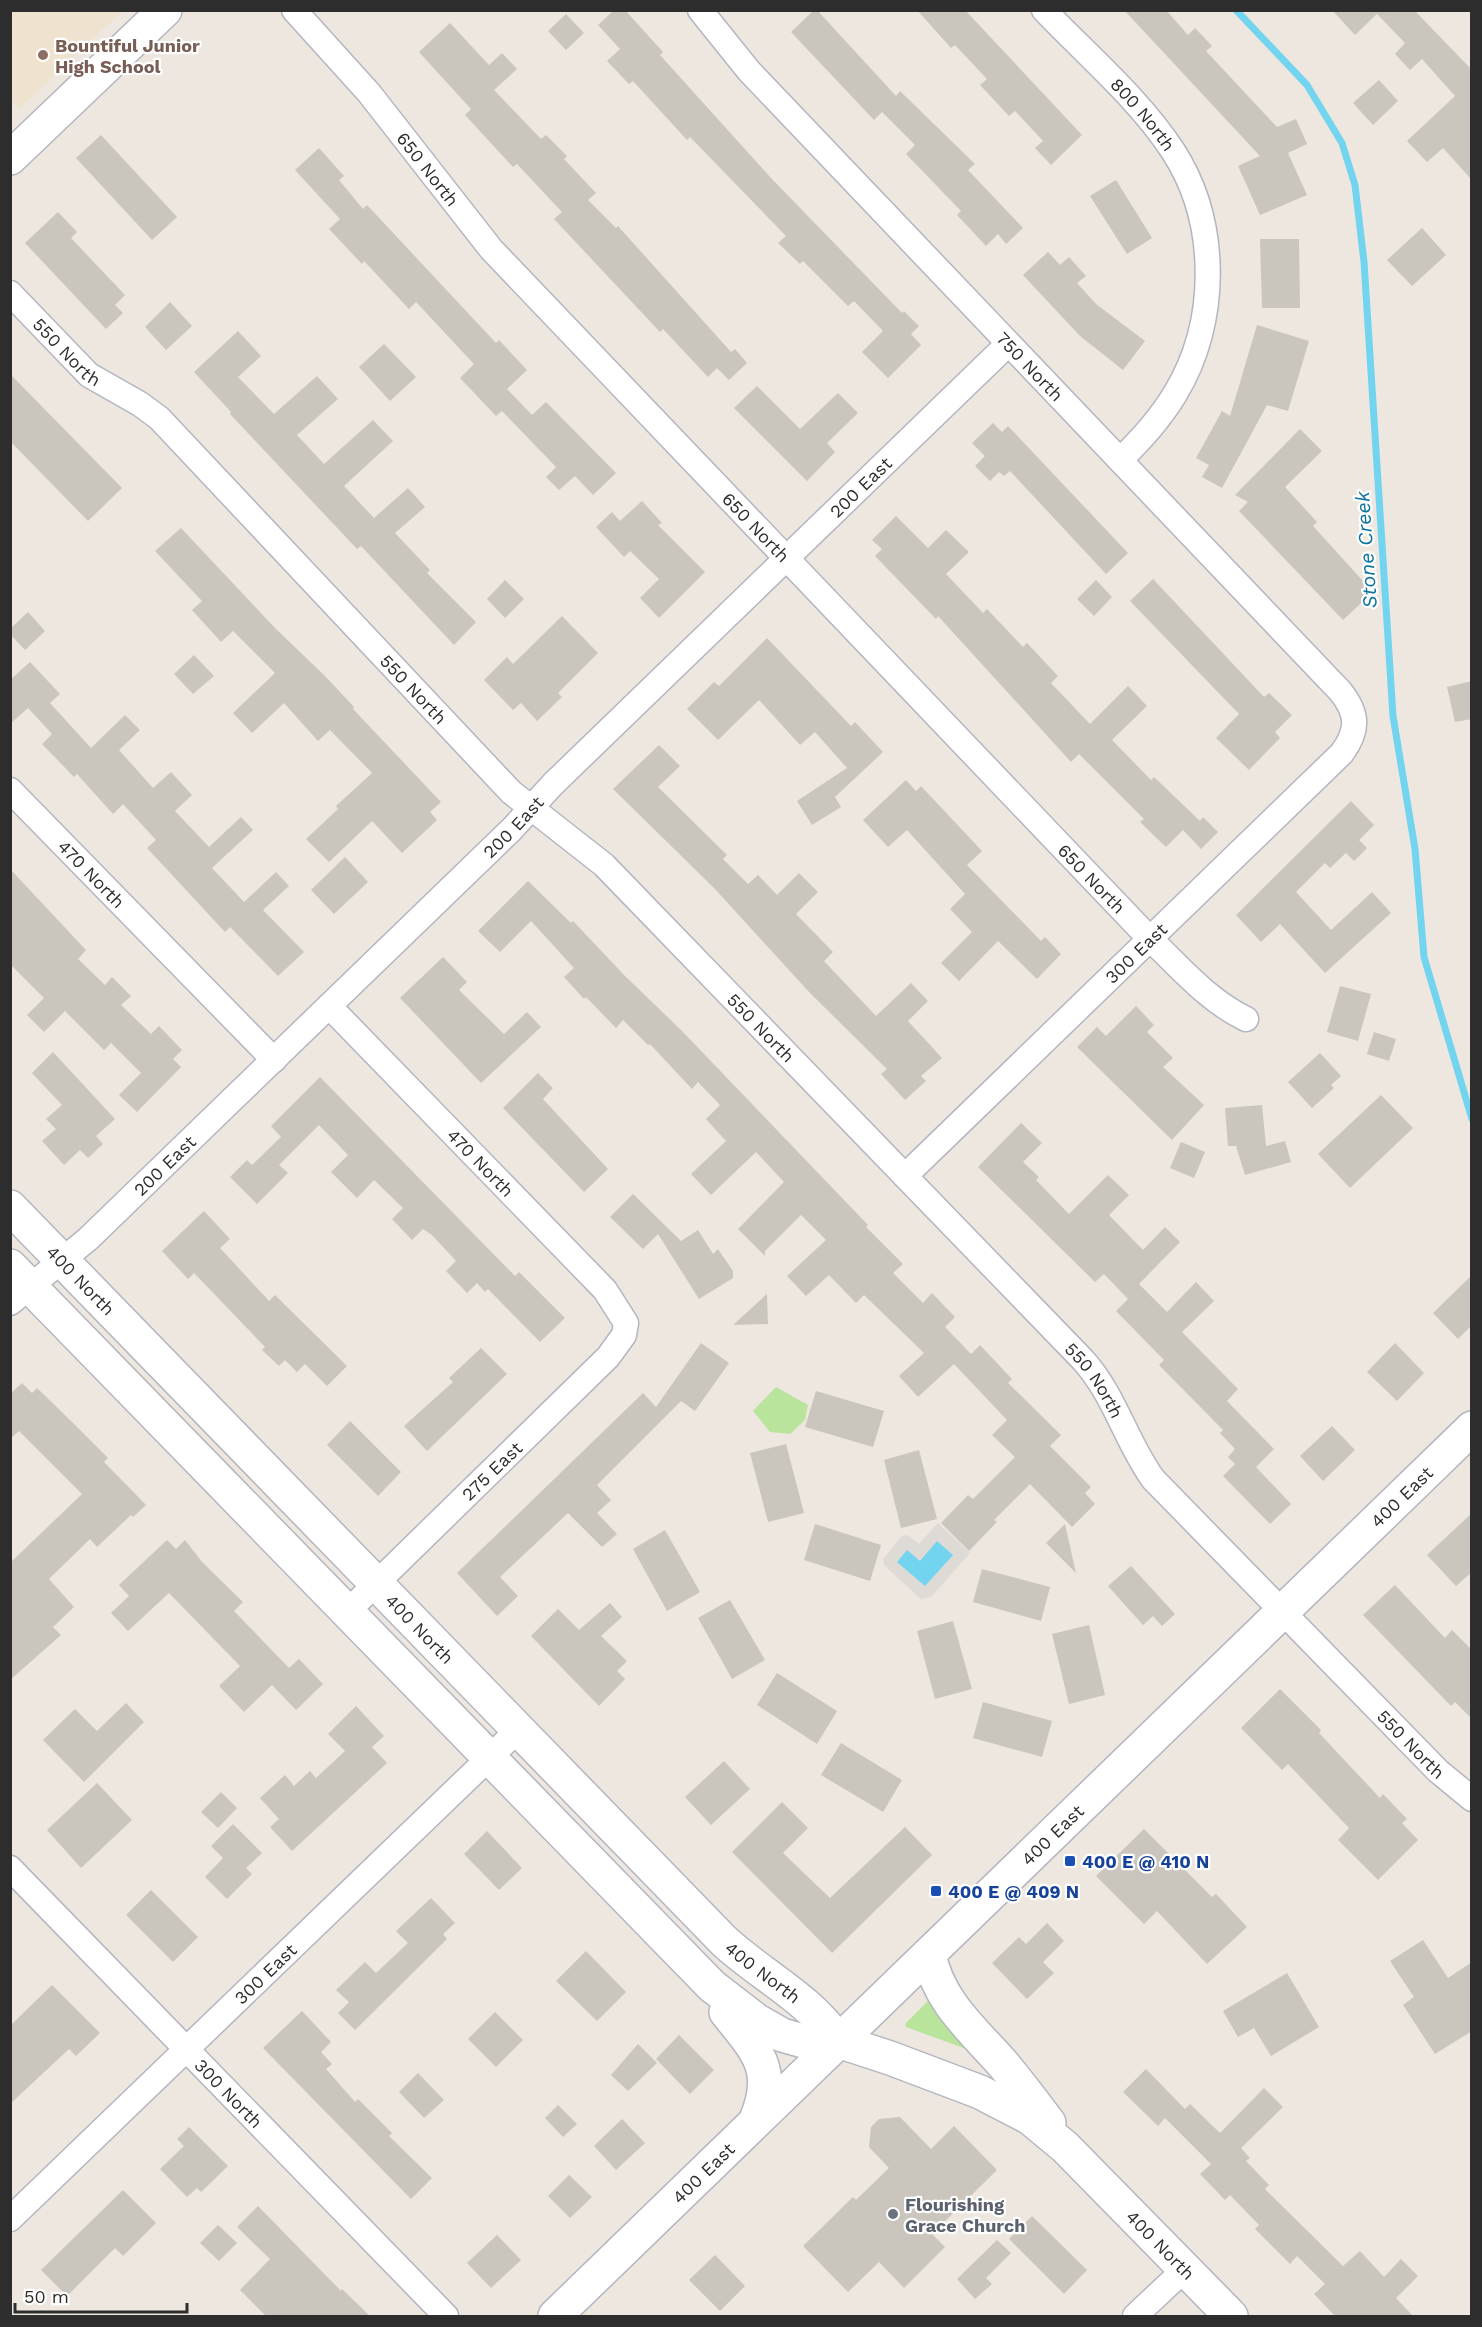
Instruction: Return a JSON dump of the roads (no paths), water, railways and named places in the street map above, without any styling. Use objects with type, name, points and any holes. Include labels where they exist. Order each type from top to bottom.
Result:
[{"type":"main road","points":[[10,158],[165,10]]},
{"type":"main road","name":"400 North","points":[[10,1207],[724,1941],[765,1976],[811,2007],[838,2041]]},
{"type":"main road","name":"400 North","points":[[17,1285],[347,1612],[694,1969],[731,2002],[782,2035],[810,2043],[838,2041],[980,2092],[1030,2118],[1065,2147],[1231,2316]]},
{"type":"main road","name":"400 East","points":[[555,2316],[1472,1428]]},
{"type":"main road","points":[[929,1954],[936,1980],[950,2005],[1005,2066],[1065,2147]]},
{"type":"main road","points":[[694,1969],[759,2053],[766,2086],[755,2122]]},
{"type":"street","name":"650 North","points":[[294,10],[363,85],[491,249],[1150,939],[1203,992],[1223,1008],[1246,1019]]},
{"type":"street","name":"750 North","points":[[700,10],[743,66],[1340,691],[1354,712],[1356,723]]},
{"type":"street","name":"800 North","points":[[1044,10],[1139,109],[1173,151],[1195,195],[1205,241],[1208,265],[1206,300],[1198,341],[1190,366],[1160,417],[1120,460]]},
{"type":"street","name":"550 North","points":[[10,293],[89,375],[140,404],[159,418],[511,792],[604,865],[1094,1372],[1105,1386],[1134,1450],[1153,1479],[1438,1771],[1472,1799]]},
{"type":"street","name":"200 East","points":[[17,1285],[63,1260],[88,1239],[531,809],[553,784],[1008,344]]},
{"type":"street","name":"300 East","points":[[905,1176],[1342,753],[1354,734],[1356,723]]},
{"type":"street","name":"470 North","points":[[10,789],[274,1060]]},
{"type":"street","name":"470 North","points":[[329,1006],[605,1290],[626,1323]]},
{"type":"street","name":"275 East","points":[[347,1612],[608,1357],[624,1335],[626,1323]]},
{"type":"street","name":"300 East","points":[[10,2219],[519,1729]]},
{"type":"street","name":"300 North","points":[[10,1868],[446,2316]]},
{"type":"street","points":[[1135,2316],[1185,2269]]},
{"type":"water","points":[[937,1541],[953,1555],[925,1586],[897,1562],[907,1550],[920,1561]]},
{"type":"waterway","name":"Stone Creek","points":[[1236,10],[1307,85],[1342,143],[1355,185],[1364,262],[1393,716],[1415,849],[1424,957],[1472,1119]]},
{"type":"place","name":"Bountiful Junior High School","points":[[43,55]]},
{"type":"place","name":"400 E @ 410 N","points":[[1070,1861]]},
{"type":"place","name":"400 E @ 409 N","points":[[936,1891]]},
{"type":"place","name":"Flourishing Grace Church","points":[[893,2214]]}]
